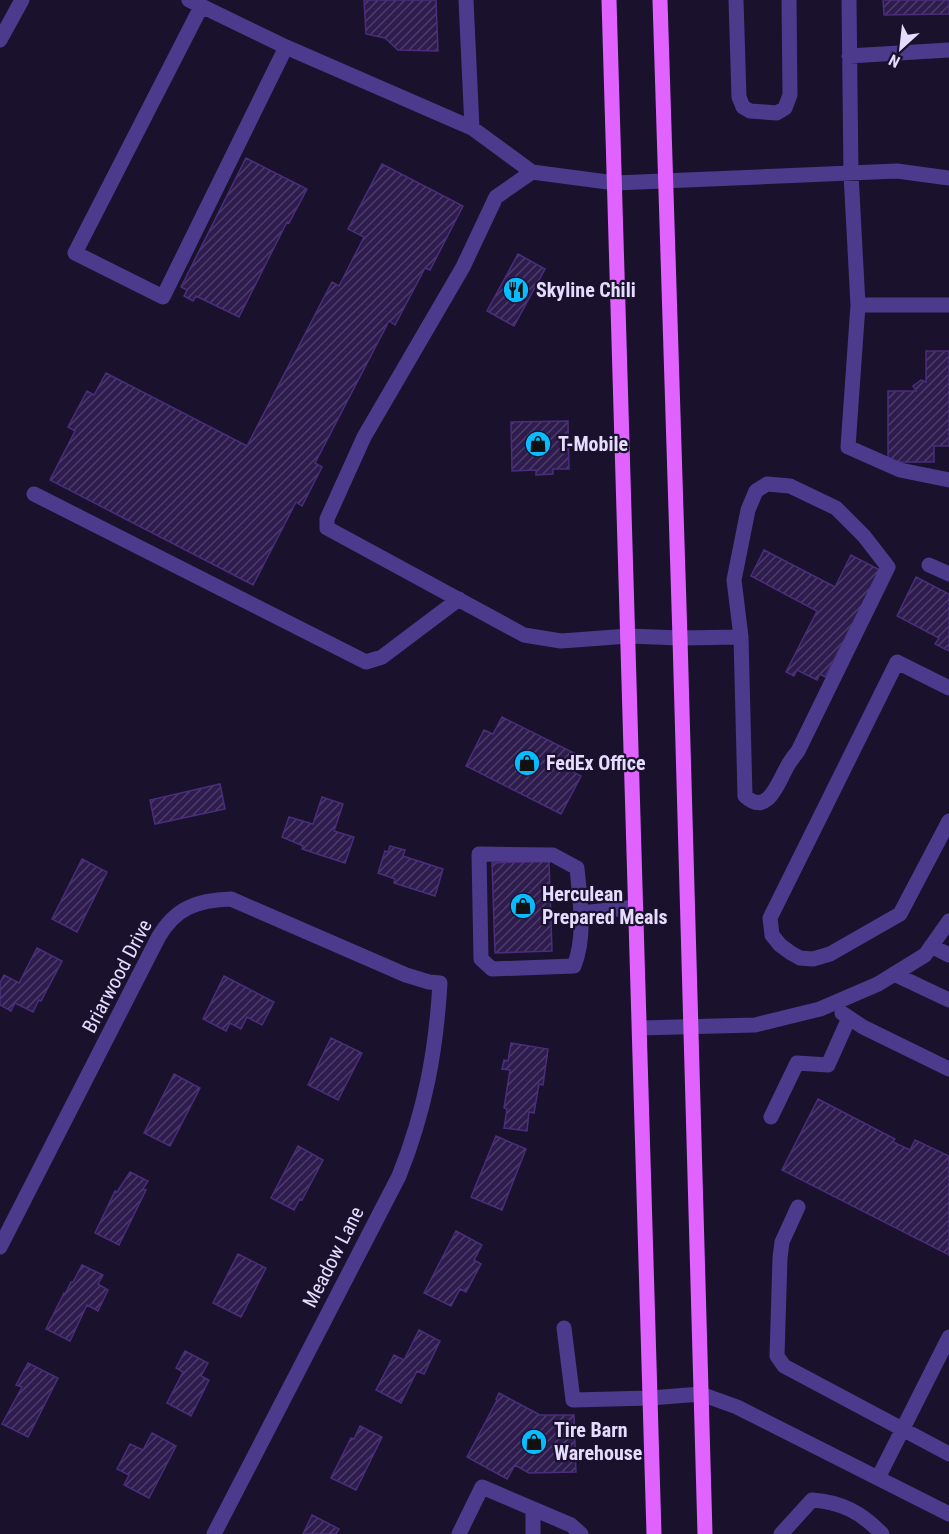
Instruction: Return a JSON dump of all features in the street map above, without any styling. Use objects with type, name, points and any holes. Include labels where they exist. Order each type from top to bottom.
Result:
[{"type":"main road","points":[[609,0],[654,1534]]},
{"type":"main road","points":[[660,0],[681,638],[705,1534]]},
{"type":"street","points":[[0,40],[21,0]]},
{"type":"street","points":[[466,0],[472,128]]},
{"type":"street","points":[[736,0],[739,97],[743,106],[750,111],[777,112],[785,108],[790,95],[789,0]]},
{"type":"street","points":[[849,0],[851,174],[858,305],[848,447],[900,470],[949,480]]},
{"type":"street","points":[[286,47],[163,297],[75,253],[195,4],[286,47],[472,128],[532,172],[615,183],[897,171],[949,178]]},
{"type":"street","points":[[849,56],[949,50]]},
{"type":"street","points":[[532,172],[496,197],[463,267],[364,437],[327,519],[327,528],[524,635],[561,641],[629,636],[741,637]]},
{"type":"street","points":[[858,305],[949,305]]},
{"type":"street","points":[[767,484],[790,486],[836,508],[864,536],[888,567],[798,751],[774,793],[759,803],[745,796],[741,637],[734,580],[748,510],[756,491],[767,484]]},
{"type":"street","points":[[34,494],[366,662],[382,657],[459,599]]},
{"type":"street","points":[[929,565],[949,574]]},
{"type":"street","points":[[949,688],[897,662],[770,918],[772,935],[791,953],[800,958],[813,959],[830,954],[900,914],[949,821]]},
{"type":"street","points":[[479,854],[553,855],[577,868],[581,913],[580,952],[574,966],[492,969],[482,959],[479,854]]},
{"type":"street","name":"Briarwood Drive","points":[[0,1247],[158,938],[169,922],[184,909],[211,899],[231,899],[406,975],[440,983]]},
{"type":"street","points":[[581,913],[636,907]]},
{"type":"street","points":[[640,1028],[755,1025],[820,1009],[878,984],[925,955],[949,921]]},
{"type":"street","points":[[931,946],[949,955]]},
{"type":"street","points":[[894,974],[949,1000]]},
{"type":"street","name":"Meadow Lane","points":[[214,1534],[402,1168],[416,1132],[428,1087],[438,1021],[440,983]]},
{"type":"street","points":[[830,1005],[863,1027],[949,1069]]},
{"type":"street","points":[[771,1117],[797,1064],[828,1065],[849,1018]]},
{"type":"street","points":[[798,1207],[782,1242],[777,1356],[784,1366],[949,1454]]},
{"type":"street","points":[[564,1328],[573,1400],[701,1394],[737,1407],[949,1513]]},
{"type":"street","points":[[878,1478],[949,1337]]},
{"type":"street","points":[[459,1534],[482,1487],[571,1525],[581,1534]]},
{"type":"street","points":[[781,1534],[812,1500],[832,1501],[867,1519],[882,1534]]},
{"type":"street","points":[[533,1509],[533,1534]]},
{"type":"building","points":[[364,0],[436,0],[438,51],[398,50],[385,38],[366,34]]},
{"type":"building","points":[[883,0],[949,0],[949,14],[884,15]]},
{"type":"building","points":[[246,158],[307,189],[289,223],[287,222],[239,317],[196,296],[193,301],[184,296],[187,290],[181,287]]},
{"type":"building","points":[[382,164],[463,206],[430,270],[425,268],[395,325],[389,321],[315,463],[322,467],[302,506],[296,502],[253,585],[50,480],[75,431],[68,427],[87,391],[94,395],[106,373],[247,446],[332,282],[339,286],[364,237],[348,229]]},
{"type":"building","points":[[518,254],[545,269],[514,326],[487,311]]},
{"type":"building","points":[[926,351],[949,351],[949,446],[934,446],[934,462],[888,462],[888,391],[916,391],[913,386],[921,380],[926,382]]},
{"type":"building","points":[[568,421],[569,469],[553,469],[553,474],[536,475],[536,470],[512,471],[511,422]]},
{"type":"building","points":[[764,550],[835,587],[851,555],[880,570],[825,677],[820,674],[817,680],[797,670],[794,676],[786,672],[817,611],[751,576]]},
{"type":"building","points":[[916,577],[949,594],[949,651],[935,644],[939,638],[897,616]]},
{"type":"building","points":[[502,717],[580,756],[573,772],[581,776],[561,814],[466,766],[484,730],[493,734]]},
{"type":"building","points":[[220,784],[225,809],[155,824],[150,800]]},
{"type":"building","points":[[322,797],[343,804],[334,831],[354,837],[345,863],[302,849],[303,846],[282,837],[289,817],[313,824]]},
{"type":"building","points":[[390,846],[405,850],[403,856],[443,869],[435,896],[394,883],[395,879],[378,873],[385,851],[388,852]]},
{"type":"building","points":[[82,859],[107,872],[77,932],[52,919]]},
{"type":"building","points":[[549,861],[552,951],[495,953],[492,863]]},
{"type":"building","points":[[37,948],[62,961],[33,1012],[15,1003],[11,1011],[0,1005],[0,983],[4,975],[19,983]]},
{"type":"building","points":[[224,976],[274,1002],[262,1025],[247,1017],[241,1029],[230,1023],[226,1031],[203,1019]]},
{"type":"building","points":[[331,1038],[362,1053],[338,1100],[308,1085]]},
{"type":"building","points":[[511,1043],[548,1049],[543,1085],[539,1084],[534,1113],[529,1112],[527,1131],[504,1128],[507,1109],[504,1108],[510,1070],[502,1069],[504,1060],[508,1061]]},
{"type":"building","points":[[174,1074],[200,1088],[170,1146],[144,1133]]},
{"type":"building","points":[[818,1099],[895,1139],[893,1142],[910,1150],[915,1140],[949,1156],[949,1255],[782,1170]]},
{"type":"building","points":[[496,1136],[526,1149],[502,1210],[471,1197]]},
{"type":"building","points":[[298,1146],[323,1160],[302,1200],[300,1199],[294,1210],[271,1198]]},
{"type":"building","points":[[130,1172],[148,1181],[143,1189],[146,1190],[119,1245],[95,1233],[115,1191],[117,1192]]},
{"type":"building","points":[[456,1231],[482,1245],[474,1260],[481,1264],[466,1292],[460,1289],[451,1306],[424,1293]]},
{"type":"building","points":[[238,1254],[266,1268],[241,1317],[213,1303]]},
{"type":"building","points":[[82,1265],[103,1275],[98,1284],[108,1290],[98,1311],[87,1305],[70,1341],[46,1329],[64,1293]]},
{"type":"building","points":[[419,1330],[440,1341],[424,1374],[417,1371],[401,1403],[376,1390],[394,1355],[404,1360]]},
{"type":"building","points":[[185,1351],[208,1363],[201,1376],[209,1380],[191,1416],[167,1403],[183,1372],[176,1368]]},
{"type":"building","points":[[28,1363],[58,1378],[28,1437],[2,1424],[22,1387],[16,1385]]},
{"type":"building","points":[[499,1393],[540,1415],[574,1415],[576,1472],[529,1473],[515,1465],[507,1479],[467,1457]]},
{"type":"building","points":[[360,1426],[382,1437],[356,1490],[331,1478],[351,1438],[354,1439]]},
{"type":"building","points":[[152,1433],[176,1446],[149,1498],[124,1485],[129,1475],[117,1469],[130,1444],[143,1450]]},
{"type":"building","points":[[312,1515],[339,1529],[336,1534],[303,1534]]},
{"type":"place","name":"Skyline Chili","points":[[516,290]]},
{"type":"place","name":"T-Mobile","points":[[538,444]]},
{"type":"place","name":"FedEx Office","points":[[527,763]]},
{"type":"place","name":"Herculean Prepared Meals","points":[[523,906]]},
{"type":"place","name":"Tire Barn Warehouse","points":[[534,1442]]}]
